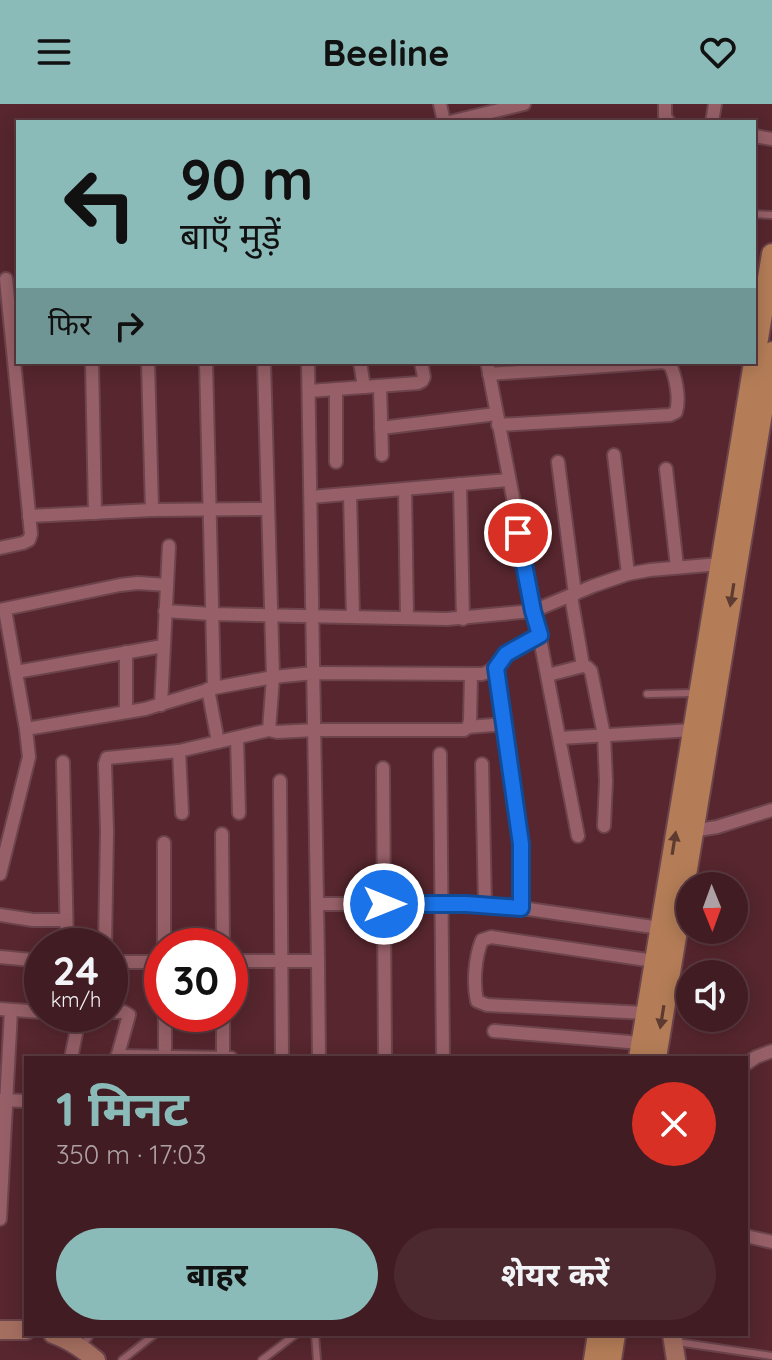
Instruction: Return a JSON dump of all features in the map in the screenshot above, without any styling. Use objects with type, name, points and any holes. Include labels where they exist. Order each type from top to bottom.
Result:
[{"type":"main road","points":[[656,1056],[692,831],[772,254]]},
{"type":"main road","points":[[756,358],[760,335]]},
{"type":"main road","points":[[640,1050],[755,364]]},
{"type":"main road","points":[[594,1360],[598,1336]]},
{"type":"main road","points":[[611,1360],[615,1336]]},
{"type":"street","points":[[458,120],[524,104]]},
{"type":"street","points":[[0,548],[23,543],[29,540],[31,534],[8,278]]},
{"type":"street","points":[[92,364],[95,513]]},
{"type":"street","points":[[148,364],[152,510]]},
{"type":"street","points":[[206,364],[211,688],[218,742]]},
{"type":"street","points":[[264,364],[273,677],[269,730]]},
{"type":"street","points":[[308,364],[319,1056]]},
{"type":"street","points":[[360,364],[364,387]]},
{"type":"street","points":[[309,391],[422,381],[421,364]]},
{"type":"street","points":[[578,836],[488,368],[600,364]]},
{"type":"street","points":[[381,428],[497,420],[670,415],[676,412],[678,405],[673,370],[668,364]]},
{"type":"street","points":[[380,386],[382,455]]},
{"type":"street","points":[[336,389],[336,462]]},
{"type":"street","points":[[614,455],[628,574]]},
{"type":"street","points":[[558,462],[583,666]]},
{"type":"street","points":[[666,469],[677,567]]},
{"type":"street","points":[[311,497],[508,480]]},
{"type":"street","points":[[460,484],[463,619]]},
{"type":"street","points":[[405,489],[407,618]]},
{"type":"street","points":[[350,494],[353,617]]},
{"type":"street","points":[[29,516],[268,509]]},
{"type":"street","points":[[161,705],[169,546]]},
{"type":"street","points":[[165,611],[463,619],[533,611],[628,574],[720,564]]},
{"type":"street","points":[[0,874],[6,826],[29,757],[16,672],[2,610],[120,585],[167,585]]},
{"type":"street","points":[[26,729],[161,705],[211,688],[273,677],[314,673],[490,672],[506,654],[540,635]]},
{"type":"street","points":[[16,672],[163,646]]},
{"type":"street","points":[[126,652],[126,712]]},
{"type":"street","points":[[548,675],[583,666],[591,671],[604,735],[604,826]]},
{"type":"street","points":[[496,668],[521,844],[521,908]]},
{"type":"street","points":[[468,727],[471,674]]},
{"type":"street","points":[[105,928],[107,758],[179,751],[269,730],[464,730],[493,725]]},
{"type":"street","points":[[560,738],[693,730]]},
{"type":"street","points":[[237,738],[239,813]]},
{"type":"street","points":[[179,751],[182,813]]},
{"type":"street","points":[[440,754],[443,1056]]},
{"type":"street","points":[[63,762],[66,928]]},
{"type":"street","points":[[482,764],[485,905]]},
{"type":"street","points":[[383,768],[385,1056]]},
{"type":"street","points":[[280,781],[282,1056]]},
{"type":"street","points":[[692,831],[717,827],[772,810]]},
{"type":"street","points":[[222,834],[223,928]]},
{"type":"street","points":[[164,843],[164,928]]},
{"type":"street","points":[[318,904],[485,905],[660,928]]},
{"type":"street","points":[[0,915],[33,920],[66,920]]},
{"type":"street","points":[[646,1013],[487,1005],[477,1001],[475,990],[478,949],[482,940],[491,937],[654,961]]},
{"type":"street","points":[[0,957],[24,959]]},
{"type":"street","points":[[248,961],[318,961]]},
{"type":"street","points":[[0,1219],[6,1010]]},
{"type":"street","points":[[494,1031],[640,1050]]},
{"type":"street","points":[[71,1056],[76,1032]]},
{"type":"street","points":[[117,1056],[124,1032]]},
{"type":"street","points":[[165,1032],[165,1056]]},
{"type":"street","points":[[223,1032],[223,1056]]},
{"type":"street","points":[[748,1063],[772,1051]]},
{"type":"street","points":[[3,1100],[24,1101]]},
{"type":"street","points":[[748,1236],[772,1242]]},
{"type":"street","points":[[0,1330],[24,1330]]},
{"type":"street","points":[[59,1336],[86,1341],[96,1360]]},
{"type":"lane","points":[[647,694],[699,693]]},
{"type":"lane","points":[[122,1360],[152,1336]]},
{"type":"lane","points":[[262,1360],[293,1336]]},
{"type":"lane","points":[[315,1336],[317,1360]]},
{"type":"lane","points":[[674,1345],[772,1356]]},
{"type":"route","points":[[384,904],[442,903],[521,908],[521,844],[496,668],[506,654],[540,635],[518,533]]}]
